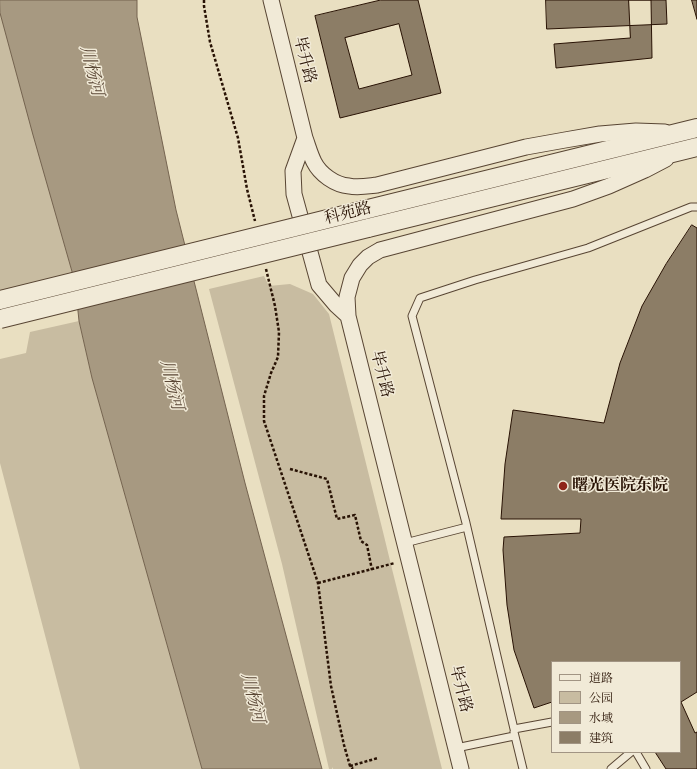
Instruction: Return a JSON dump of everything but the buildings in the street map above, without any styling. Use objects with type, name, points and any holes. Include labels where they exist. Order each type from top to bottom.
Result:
[{"type":"street","name":"毕升路","points":[[271,0],[305,138],[314,162],[323,174],[334,181],[347,186],[361,187],[377,185],[526,148],[600,134],[636,131],[678,133]]},
{"type":"street","name":"科苑路","points":[[0,300],[697,128]]},
{"type":"street","points":[[305,138],[293,171],[294,194],[318,285],[348,316]]},
{"type":"street","name":"毕升路","points":[[461,769],[348,316],[347,297],[352,278],[360,265],[368,257],[380,250],[580,196],[609,186],[689,149]]},
{"type":"street","name":"科苑路","points":[[0,319],[689,149]]},
{"type":"lane","points":[[523,769],[467,527],[412,316],[420,298],[475,280],[588,248],[691,207],[697,207]]},
{"type":"lane","points":[[405,543],[467,527]]},
{"type":"lane","points":[[456,748],[551,722]]},
{"type":"lane","points":[[611,769],[630,753]]},
{"type":"lane","points":[[637,753],[646,769]]},
{"type":"path","points":[[204,0],[210,42],[238,138],[247,189],[256,226]]},
{"type":"path","points":[[265,263],[275,306],[279,332],[278,356],[271,372],[264,396],[264,421],[318,583],[332,686],[344,745],[350,766],[353,769]]},
{"type":"path","points":[[290,469],[327,479],[337,518],[355,515],[361,541],[367,545],[372,570]]},
{"type":"path","points":[[318,583],[409,560]]},
{"type":"path","points":[[350,766],[378,758]]},
{"type":"green space","points":[[0,5],[75,282],[0,300]]},
{"type":"green space","points":[[264,276],[269,286],[290,284],[313,294],[329,314],[442,769],[333,769],[332,767],[332,769],[329,769],[282,564],[209,289]]},
{"type":"green space","points":[[79,321],[92,378],[202,769],[80,769],[0,463],[0,359],[26,353],[30,332]]},
{"type":"water","name":"川杨河","points":[[0,0],[137,0],[137,17],[176,210],[245,483],[322,769],[202,769],[92,378],[79,321],[75,282],[0,13]]},
{"type":"place","name":"曙光医院东院","points":[[563,486]]}]
